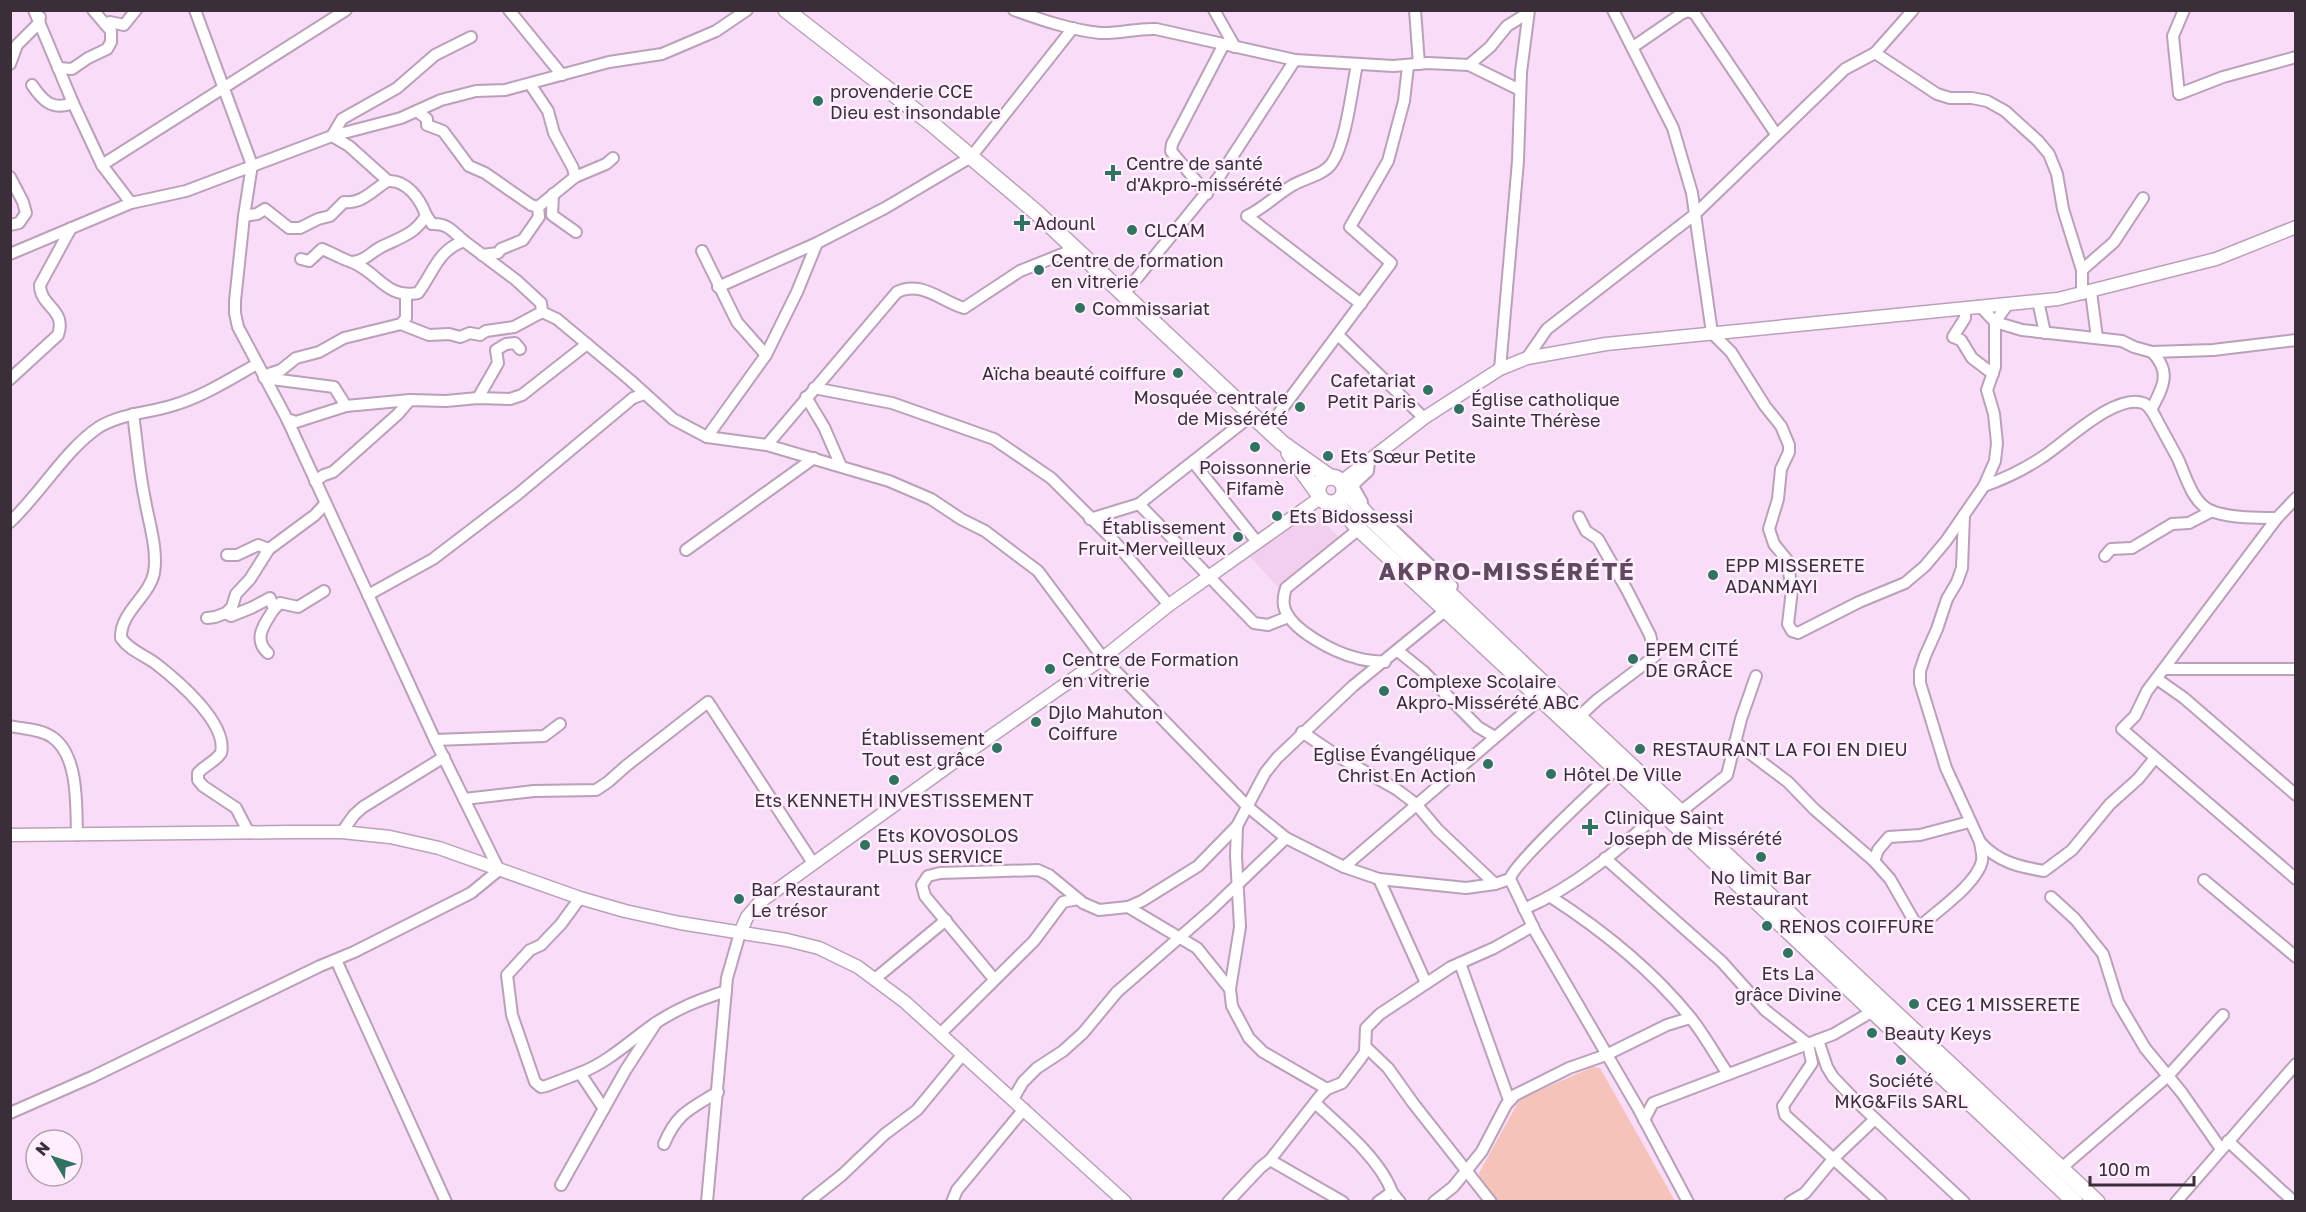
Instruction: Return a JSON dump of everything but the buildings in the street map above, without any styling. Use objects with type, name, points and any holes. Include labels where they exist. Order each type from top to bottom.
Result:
[{"type":"highway","points":[[786,10],[931,123],[1075,249],[1282,444],[1324,502],[1336,503],[1359,529],[1540,699],[1681,809],[2097,1202]]},
{"type":"highway","points":[[1282,444],[1339,483],[1368,516],[1589,735],[1616,769],[2075,1202]]},
{"type":"highway","points":[[1319,496],[1320,483],[1339,483]]},
{"type":"highway","points":[[1336,503],[1344,495],[1339,483]]},
{"type":"main road","points":[[1339,483],[1424,418],[1500,369],[1527,358],[1606,344],[2038,301],[2086,293],[2216,260],[2295,227]]},
{"type":"main road","points":[[740,933],[747,917],[760,902],[1103,658],[1169,605],[1319,496]]},
{"type":"main road","points":[[10,835],[342,832],[409,840],[625,911],[787,940],[819,948],[842,958],[876,978],[1024,1109],[1117,1199]]},
{"type":"street","points":[[34,10],[102,165],[132,203]]},
{"type":"street","points":[[10,64],[17,45],[39,23],[40,10]]},
{"type":"street","points":[[58,68],[72,69],[107,49],[112,37],[111,31],[93,10]]},
{"type":"street","points":[[105,24],[124,25],[136,10]]},
{"type":"street","points":[[10,1113],[92,1077],[471,893],[499,870],[435,740],[286,419],[238,327],[235,313],[244,216],[252,165],[195,10]]},
{"type":"street","points":[[102,165],[346,10]]},
{"type":"street","points":[[509,10],[562,75]]},
{"type":"street","points":[[10,254],[132,203],[186,191],[332,136],[401,118],[441,100],[476,91],[505,90],[609,62],[662,54],[717,31],[747,10]]},
{"type":"street","points":[[1014,10],[1073,28],[1101,33],[1121,33],[1139,28],[1156,29],[1295,60],[1357,64],[1469,65],[1520,90]]},
{"type":"street","points":[[1267,429],[1391,263],[1350,226],[1388,161],[1413,65],[1415,10]]},
{"type":"street","points":[[1613,10],[1673,128],[1692,193],[1712,333],[1731,352],[1765,406],[1781,426],[1790,445],[1781,469],[1778,499],[1768,530],[1774,544],[1787,560],[1792,590],[1788,624],[1792,631],[1797,633],[1859,602],[1905,583],[1925,566],[1984,486],[1995,461],[1997,443],[1994,414],[1987,390],[1995,367],[1995,322],[2008,304]]},
{"type":"street","points":[[1527,358],[1547,329],[1694,215],[1845,69],[1875,53],[1913,10]]},
{"type":"street","points":[[2184,10],[2173,36],[2179,94],[2223,77],[2295,57]]},
{"type":"street","points":[[1633,47],[1681,14],[1688,11],[1698,12],[1776,134]]},
{"type":"street","points":[[1216,12],[1229,45]]},
{"type":"street","points":[[1469,65],[1490,47],[1507,26],[1529,12]]},
{"type":"street","points":[[1500,369],[1518,161],[1520,90],[1529,12]]},
{"type":"street","points":[[718,287],[817,243],[885,208],[971,157],[1073,28]]},
{"type":"street","points":[[332,136],[342,119],[397,88],[435,56],[471,37]]},
{"type":"street","points":[[1207,194],[1171,151],[1172,144],[1229,45]]},
{"type":"street","points":[[1875,53],[1937,94],[1950,98],[1987,101],[2005,111],[2049,154],[2057,174],[2063,209],[2082,270],[2097,338]]},
{"type":"street","points":[[1124,294],[1207,194],[1295,60]]},
{"type":"street","points":[[1357,64],[1343,133],[1332,164],[1316,175],[1293,185],[1263,209],[1247,216],[1361,304]]},
{"type":"street","points":[[530,84],[548,111],[554,133],[573,168],[575,177]]},
{"type":"street","points":[[32,85],[38,94],[54,107],[73,103]]},
{"type":"street","points":[[417,111],[427,119],[428,125],[443,130],[469,166],[485,173],[525,201],[538,207]]},
{"type":"street","points":[[332,136],[349,146],[388,181]]},
{"type":"street","points":[[538,207],[575,177],[606,164],[613,158]]},
{"type":"street","points":[[10,177],[26,213],[19,223],[10,225]]},
{"type":"street","points":[[244,216],[265,210],[289,228],[300,228],[330,216],[344,202],[354,203],[367,198],[374,189],[388,181],[394,181],[416,196],[432,224],[441,224],[455,231],[464,241],[516,280],[541,303],[542,312]]},
{"type":"street","points":[[553,194],[552,215],[576,232]]},
{"type":"street","points":[[2082,270],[2114,242],[2143,198]]},
{"type":"street","points":[[482,255],[498,253],[501,249],[523,240],[539,217],[538,207]]},
{"type":"street","points":[[351,262],[365,260],[375,250],[414,231],[421,225],[426,215]]},
{"type":"street","points":[[10,379],[58,335],[61,327],[60,317],[43,297],[40,285],[71,228]]},
{"type":"street","points":[[301,259],[309,261],[322,249],[369,270],[393,292],[406,295],[418,293],[439,257],[452,245],[464,241]]},
{"type":"street","points":[[707,437],[766,355],[817,243]]},
{"type":"street","points":[[767,445],[897,292],[913,287],[930,292],[964,308],[1020,271],[1075,249]]},
{"type":"street","points":[[702,251],[737,322],[766,355]]},
{"type":"street","points":[[264,378],[281,370],[296,358],[319,352],[344,338],[401,324],[406,318],[406,295]]},
{"type":"street","points":[[2038,301],[2045,333]]},
{"type":"street","points":[[1980,306],[1995,322],[2022,330],[2122,341],[2152,352],[2213,350],[2295,340]]},
{"type":"street","points":[[1965,308],[1965,318],[1953,337],[1961,340],[1972,358],[1993,374]]},
{"type":"street","points":[[401,324],[429,336],[449,334],[460,337],[470,333],[480,335],[486,331],[514,327],[542,312]]},
{"type":"street","points":[[542,312],[557,319],[673,419],[707,437],[767,445],[890,481],[931,499],[961,519],[985,531],[1038,571],[1103,658],[1248,807],[1286,838],[1344,867],[1379,879],[1466,888],[1495,884],[1510,879]]},
{"type":"street","points":[[1338,335],[1424,418]]},
{"type":"street","points":[[478,398],[498,363],[496,350],[500,346],[515,343],[520,349]]},
{"type":"street","points":[[286,419],[296,422],[346,406],[410,400],[516,398],[586,344]]},
{"type":"street","points":[[2151,410],[2164,378],[2161,360],[2152,352]]},
{"type":"street","points":[[10,522],[83,441],[112,420],[172,406],[191,399],[258,364]]},
{"type":"street","points":[[264,378],[334,387],[346,406]]},
{"type":"street","points":[[810,392],[841,466]]},
{"type":"street","points":[[810,392],[892,403],[982,433],[1006,447],[1051,478],[1114,541],[1169,605]]},
{"type":"street","points":[[368,595],[433,559],[518,494],[627,403],[645,394]]},
{"type":"street","points":[[315,481],[333,472],[398,414],[410,400]]},
{"type":"street","points":[[1984,486],[2009,477],[2042,458],[2100,414],[2130,402],[2144,403],[2151,410],[2178,458],[2191,490],[2203,505],[2212,512],[2256,518],[2277,518]]},
{"type":"street","points":[[133,414],[144,498],[153,538],[154,572],[127,619],[121,632],[121,638],[177,681],[196,700],[214,725],[221,736],[221,753],[213,762],[198,772],[198,780],[202,786],[236,808],[249,832]]},
{"type":"street","points":[[1090,519],[1139,504],[1252,415]]},
{"type":"street","points":[[686,550],[814,458]]},
{"type":"street","points":[[1193,462],[1257,542]]},
{"type":"street","points":[[1369,462],[1368,471],[1355,483],[1354,488],[1358,498],[1681,809],[2104,1202]]},
{"type":"street","points":[[2295,498],[2277,518],[2147,691],[2135,716],[2122,729],[2295,879]]},
{"type":"street","points":[[226,614],[232,607],[236,594],[250,579],[269,549],[315,515],[325,504]]},
{"type":"street","points":[[1139,504],[1254,623],[1268,625],[1288,617]]},
{"type":"street","points":[[2105,556],[2111,549],[2132,548],[2172,524],[2189,523],[2212,512]]},
{"type":"street","points":[[1964,514],[1962,568],[1947,599],[1925,656],[1920,671],[1920,683],[1946,768],[1980,842],[1992,855],[2019,867],[2044,872],[2072,850],[2110,804],[2138,779],[2155,758]]},
{"type":"street","points":[[1579,517],[1586,531],[1598,539],[1627,590],[1650,635],[1655,656],[1583,713]]},
{"type":"street","points":[[1359,529],[1286,588],[1283,599],[1288,617],[1314,639],[1343,654],[1359,659],[1385,662]]},
{"type":"street","points":[[227,555],[237,555],[258,545],[269,549]]},
{"type":"street","points":[[268,653],[261,646],[260,639],[274,609],[280,603],[298,607],[324,591]]},
{"type":"street","points":[[207,618],[226,614],[231,616],[270,598],[274,609]]},
{"type":"street","points":[[994,979],[925,896],[922,889],[923,880],[939,873],[1038,870],[1048,875],[1078,899],[1100,910],[1128,907],[1183,878],[1198,866],[1237,826],[1265,773],[1302,732],[1353,686],[1446,610]]},
{"type":"street","points":[[1398,651],[1424,672],[1478,727],[1495,737]]},
{"type":"street","points":[[2164,669],[2295,669]]},
{"type":"street","points":[[1681,809],[1727,775],[1756,676]]},
{"type":"street","points":[[2157,679],[2184,698],[2295,795]]},
{"type":"street","points":[[1344,867],[1540,699]]},
{"type":"street","points":[[464,799],[542,791],[596,790],[708,702],[813,863]]},
{"type":"street","points":[[435,740],[544,736],[560,724]]},
{"type":"street","points":[[10,726],[44,733],[54,738],[70,761],[75,784],[76,835]]},
{"type":"street","points":[[1302,732],[1396,789],[1416,804],[1446,837],[1495,884]]},
{"type":"street","points":[[1735,742],[1788,783],[1874,861],[1890,879],[1913,921],[1920,926],[1964,887],[1977,872],[1982,862],[1980,842]]},
{"type":"street","points":[[342,832],[354,814],[363,807],[444,757]]},
{"type":"street","points":[[1616,769],[1512,871],[1510,879],[1533,926],[1688,1202]]},
{"type":"street","points":[[1524,909],[1551,897],[1605,858],[1661,811]]},
{"type":"street","points":[[1874,861],[1878,850],[1889,837],[1920,834],[1969,822]]},
{"type":"street","points":[[1237,826],[1236,856],[1240,927],[1230,989],[1232,1006],[1249,1038],[1263,1052],[1327,1089]]},
{"type":"street","points":[[1013,1099],[1023,1082],[1037,1068],[1064,1052],[1117,992],[1180,938],[1286,838]]},
{"type":"street","points":[[1605,858],[1722,962],[1765,1010],[1813,1042],[1833,1077],[1964,1202]]},
{"type":"street","points":[[1379,879],[1426,983]]},
{"type":"street","points":[[2204,880],[2295,957]]},
{"type":"street","points":[[940,1034],[1034,941],[1063,902],[1062,886]]},
{"type":"street","points":[[1551,897],[1592,924],[1631,957],[1690,1018],[1728,1074]]},
{"type":"street","points":[[2051,897],[2075,919],[2103,954],[2118,1002],[2145,1048],[2167,1077],[2224,1145],[2294,1202]]},
{"type":"street","points":[[580,898],[561,924],[541,945],[530,950],[507,975],[512,1015],[535,1082],[541,1087],[580,1073],[606,1059],[656,1023],[689,1003],[726,991]]},
{"type":"street","points":[[1063,902],[1078,899]]},
{"type":"street","points":[[1128,907],[1205,955],[1230,989]]},
{"type":"street","points":[[876,978],[946,920]]},
{"type":"street","points":[[1228,1202],[1270,1160],[1327,1089],[1342,1083],[1365,1052],[1365,1031],[1380,1014],[1460,963],[1494,948],[1533,926]]},
{"type":"street","points":[[707,1202],[727,978],[740,933]]},
{"type":"street","points":[[336,960],[446,1202]]},
{"type":"street","points":[[1460,963],[1509,1100]]},
{"type":"street","points":[[1631,1097],[1653,1103],[1834,1034],[1873,1011]]},
{"type":"street","points":[[2065,1165],[2167,1077],[2223,1015]]},
{"type":"street","points":[[1434,1202],[1453,1187],[1482,1151],[1509,1100],[1569,1068],[1606,1055],[1667,1025],[1690,1018]]},
{"type":"street","points":[[561,1185],[625,1071],[656,1023]]},
{"type":"street","points":[[1813,1042],[1812,1063],[1783,1106],[1785,1115],[1881,1202]]},
{"type":"street","points":[[1366,1047],[1388,1068],[1491,1202]]},
{"type":"street","points":[[808,1202],[885,1134],[917,1110],[963,1054]]},
{"type":"street","points":[[2176,1202],[2295,1064]]},
{"type":"street","points":[[580,1073],[604,1109]]},
{"type":"street","points":[[664,1144],[672,1125],[683,1114],[718,1092]]},
{"type":"street","points":[[1315,1103],[1386,1176],[1392,1192],[1400,1202]]},
{"type":"street","points":[[1644,1120],[1653,1103]]},
{"type":"street","points":[[952,1202],[957,1190],[1024,1109]]},
{"type":"street","points":[[1790,1202],[1805,1193],[1834,1158],[1875,1119]]},
{"type":"street","points":[[1270,1160],[1343,1202]]},
{"type":"street","points":[[1378,1202],[1392,1192]]},
{"type":"street","points":[[1805,1193],[1814,1202]]},
{"type":"shaded area","points":[[1311,508],[1339,538],[1279,588],[1247,554]]},
{"type":"shaded area","points":[[1593,1067],[1600,1068],[1675,1201],[1498,1201],[1480,1180],[1479,1173],[1520,1099]]},
{"type":"place","name":"provenderie CCE Dieu est insondable","points":[[818,101]]},
{"type":"place","name":"Centre de santé d'Akpro-missérété","points":[[1113,173]]},
{"type":"place","name":"Adounl","points":[[1022,223]]},
{"type":"place","name":"CLCAM","points":[[1132,230]]},
{"type":"place","name":"Centre de formation en vitrerie","points":[[1039,270]]},
{"type":"place","name":"Commissariat","points":[[1080,308]]},
{"type":"place","name":"Aïcha beauté coiffure","points":[[1178,373]]},
{"type":"place","name":"Cafetariat Petit Paris","points":[[1428,390]]},
{"type":"place","name":"Mosquée centrale de Missérété","points":[[1300,407]]},
{"type":"place","name":"Église catholique Sainte Thérèse","points":[[1459,409]]},
{"type":"place","name":"Poissonnerie Fifamè","points":[[1255,447]]},
{"type":"place","name":"Ets Sœur Petite","points":[[1328,456]]},
{"type":"place","name":"Ets Bidossessi","points":[[1277,516]]},
{"type":"place","name":"Établissement Fruit-Merveilleux","points":[[1238,537]]},
{"type":"place","name":"EPP MISSERETE ADANMAYI","points":[[1713,575]]},
{"type":"place","name":"EPEM CITÉ DE GRÂCE","points":[[1633,659]]},
{"type":"place","name":"Centre de Formation en vitrerie","points":[[1050,669]]},
{"type":"place","name":"Complexe Scolaire Akpro-Missérété ABC","points":[[1384,691]]},
{"type":"place","name":"Djlo Mahuton Coiffure","points":[[1036,722]]},
{"type":"place","name":"Établissement Tout est grâce","points":[[997,748]]},
{"type":"place","name":"RESTAURANT LA FOI EN DIEU","points":[[1640,749]]},
{"type":"place","name":"Eglise Évangélique Christ En Action","points":[[1488,764]]},
{"type":"place","name":"Hôtel De Ville","points":[[1551,774]]},
{"type":"place","name":"Ets KENNETH INVESTISSEMENT","points":[[894,780]]},
{"type":"place","name":"Clinique Saint Joseph de Missérété","points":[[1590,827]]},
{"type":"place","name":"Ets KOVOSOLOS PLUS SERVICE","points":[[865,845]]},
{"type":"place","name":"No limit Bar Restaurant","points":[[1761,857]]},
{"type":"place","name":"Bar Restaurant Le trésor","points":[[739,899]]},
{"type":"place","name":"RENOS COIFFURE","points":[[1767,926]]},
{"type":"place","name":"Ets La grâce Divine","points":[[1788,953]]},
{"type":"place","name":"CEG 1 MISSERETE","points":[[1914,1004]]},
{"type":"place","name":"Beauty Keys","points":[[1872,1033]]},
{"type":"place","name":"Société MKG&Fils SARL","points":[[1901,1060]]},
{"type":"district","name":"AKPRO-MISSÉRÉTÉ","points":[[1507,570]]}]
